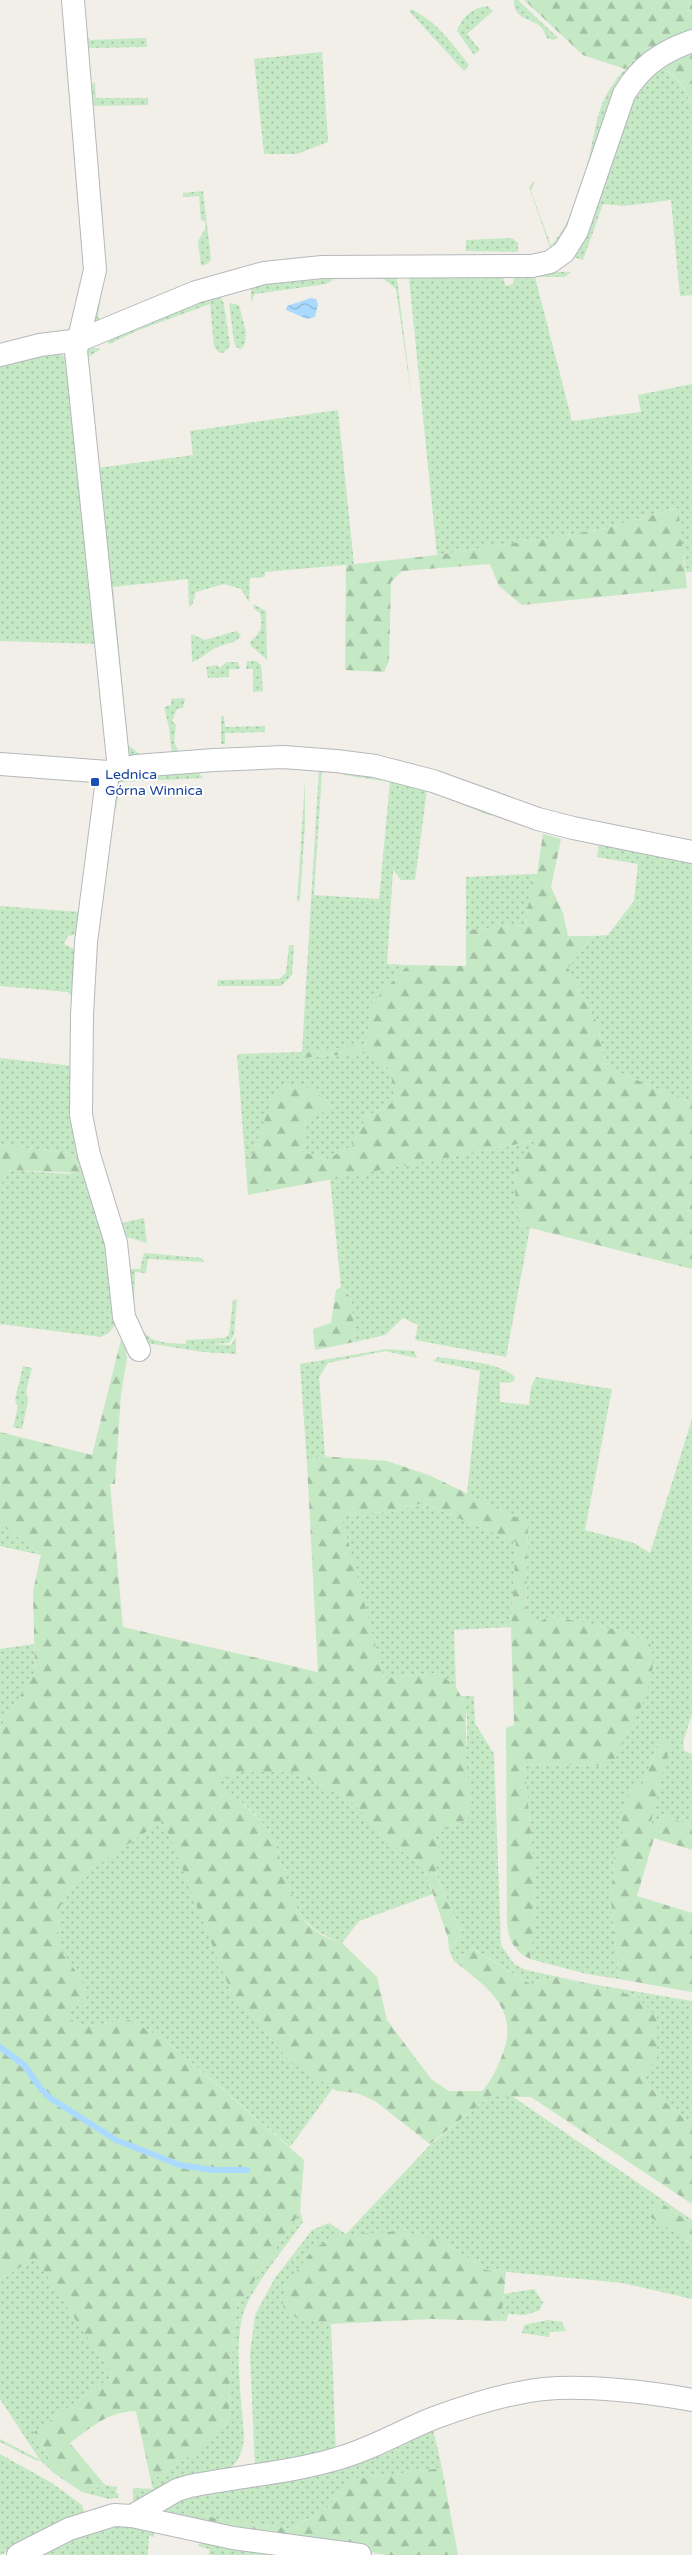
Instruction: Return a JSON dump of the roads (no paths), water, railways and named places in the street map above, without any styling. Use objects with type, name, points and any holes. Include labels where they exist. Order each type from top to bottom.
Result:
[{"type":"street","points":[[72,0],[95,270],[76,351],[114,770],[86,942],[82,1024],[81,1115],[89,1155],[116,1243],[124,1317],[139,1350]]},
{"type":"street","points":[[0,355],[40,345],[80,340],[196,292],[264,273],[322,266],[532,266],[550,262],[564,252],[577,231],[624,94],[632,81],[652,60],[676,46],[692,41]]},
{"type":"street","points":[[0,764],[114,770],[207,760],[283,757],[320,759],[375,766],[433,781],[538,819],[692,852]]},
{"type":"street","points":[[132,2516],[177,2490],[190,2486],[306,2467],[338,2459],[434,2419],[509,2396],[544,2389],[576,2388],[672,2396],[692,2400]]},
{"type":"street","points":[[18,2555],[69,2530],[114,2515],[132,2516],[233,2538],[360,2555]]},
{"type":"water","points":[[311,298],[316,299],[318,304],[315,317],[307,319],[286,310],[287,306]]},
{"type":"waterway","points":[[0,2047],[25,2066],[40,2088],[50,2098],[116,2140],[180,2165],[213,2170],[247,2170]]},
{"type":"place","name":"Lednica Górna Winnica","points":[[95,782]]}]
